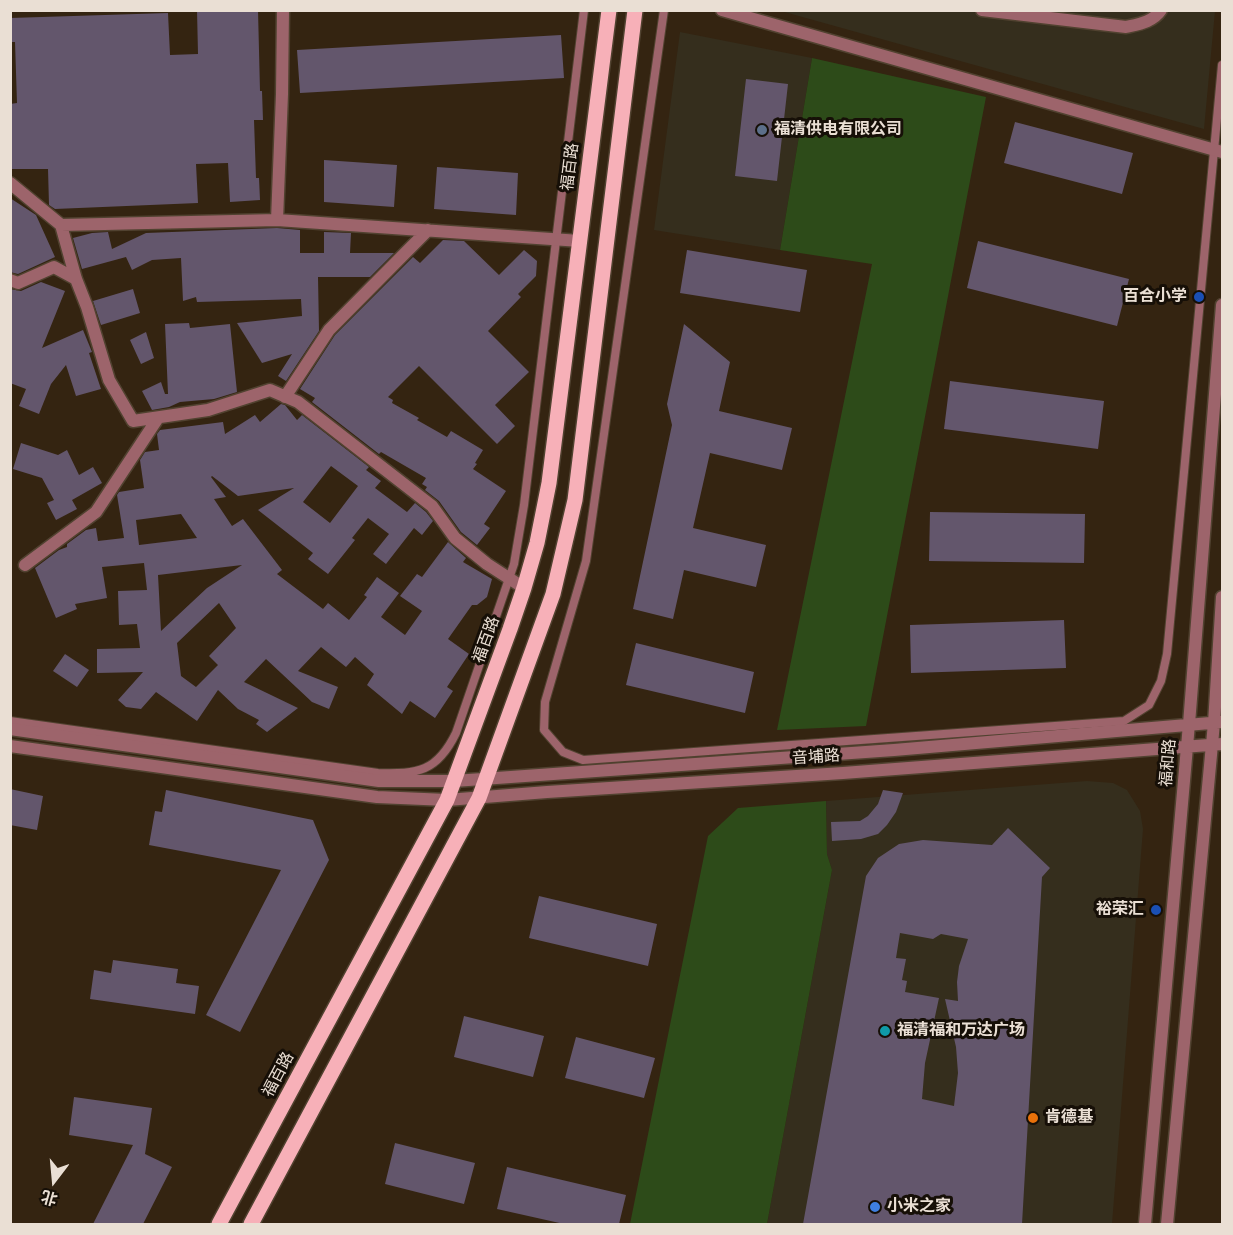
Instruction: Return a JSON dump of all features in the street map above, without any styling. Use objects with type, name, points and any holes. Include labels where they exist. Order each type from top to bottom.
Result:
[{"type":"main road","name":"福百路","points":[[219,1224],[447,800],[524,588],[537,543],[549,483],[609,10]]},
{"type":"main road","points":[[251,1224],[479,798],[553,594],[575,500],[635,10]]},
{"type":"street","points":[[277,220],[283,10]]},
{"type":"street","points":[[722,10],[1219,151]]},
{"type":"street","points":[[982,10],[1126,27],[1146,22],[1156,17],[1161,10]]},
{"type":"street","points":[[10,183],[61,225],[109,380],[133,421],[208,410],[270,390],[298,402],[432,506],[456,538],[524,588]]},
{"type":"street","points":[[61,225],[277,220],[580,241]]},
{"type":"street","points":[[285,397],[329,330],[428,230]]},
{"type":"street","points":[[10,280],[18,283],[54,267],[76,279]]},
{"type":"street","name":"福和路","points":[[1145,1224],[1189,724],[1222,305]]},
{"type":"street","points":[[25,565],[96,512],[158,418]]},
{"type":"street","points":[[1167,1224],[1217,745],[1222,597]]},
{"type":"street","name":"音埔路","points":[[10,729],[379,781],[454,781],[902,749],[1218,722]]},
{"type":"street","name":"音埔路","points":[[10,746],[376,797],[447,800],[1217,745]]},
{"type":"lane","points":[[10,721],[378,772],[405,773],[430,766],[447,753],[456,734],[514,564],[524,505],[584,10]]},
{"type":"lane","points":[[664,10],[586,561],[545,702],[544,730],[562,752],[583,760],[1124,721],[1149,705],[1161,681],[1167,654],[1219,151],[1222,65]]},
{"type":"shaded area","points":[[781,11],[1215,11],[1204,129]]},
{"type":"shaded area","points":[[680,32],[812,58],[780,250],[654,230]]},
{"type":"shaded area","points":[[1087,781],[1113,783],[1127,790],[1140,811],[1143,829],[1112,1224],[767,1224],[832,870],[827,854],[826,801]]},
{"type":"green space","points":[[812,58],[986,97],[866,726],[777,730],[872,264],[780,250]]},
{"type":"green space","points":[[826,801],[827,854],[832,870],[767,1224],[630,1224],[708,836],[738,808]]},
{"type":"building","points":[[197,10],[258,10],[263,120],[254,120],[256,178],[259,178],[260,200],[230,202],[228,163],[196,164],[198,203],[55,209],[49,205],[48,169],[10,169],[10,104],[17,103],[15,42],[10,42],[10,18],[168,13],[170,55],[198,54]]},
{"type":"building","points":[[561,35],[564,78],[300,93],[297,50]]},
{"type":"building","name":"福清供电有限公司","points":[[746,79],[788,84],[777,181],[735,176]]},
{"type":"building","points":[[1015,122],[1133,153],[1122,194],[1004,163]]},
{"type":"building","points":[[324,160],[397,165],[394,207],[324,202]]},
{"type":"building","points":[[437,167],[518,173],[516,215],[434,209]]},
{"type":"building","points":[[10,198],[36,215],[55,257],[18,274],[10,272]]},
{"type":"building","points":[[277,228],[300,230],[300,253],[324,253],[324,232],[351,233],[350,253],[394,253],[370,277],[318,277],[319,331],[286,381],[278,376],[292,354],[262,363],[237,323],[302,316],[301,299],[197,302],[196,297],[183,301],[181,258],[152,260],[132,270],[126,257],[82,269],[73,238],[108,232],[112,249],[146,233]]},
{"type":"building","points":[[443,240],[464,241],[499,275],[524,250],[537,261],[536,276],[518,294],[521,297],[488,331],[529,372],[495,405],[515,426],[497,444],[419,366],[388,397],[393,400],[392,403],[419,418],[417,420],[447,437],[451,431],[483,450],[473,469],[506,491],[484,524],[490,528],[477,545],[461,532],[439,501],[425,490],[427,487],[422,484],[426,478],[381,452],[379,454],[312,402],[315,398],[300,389],[335,335],[413,257],[420,263]]},
{"type":"building","points":[[978,241],[1129,279],[1117,326],[967,288]]},
{"type":"building","points":[[687,250],[807,270],[800,312],[680,293]]},
{"type":"building","points":[[41,282],[65,291],[42,348],[83,330],[92,352],[89,353],[101,389],[76,396],[66,365],[51,384],[39,414],[19,406],[26,389],[10,383],[10,289],[21,291]]},
{"type":"building","points":[[133,289],[140,313],[101,325],[93,301]]},
{"type":"building","points":[[189,323],[190,328],[230,324],[237,392],[214,399],[180,402],[152,410],[142,391],[161,382],[165,394],[168,394],[165,324]]},
{"type":"building","points":[[684,324],[730,362],[719,411],[792,428],[782,470],[710,453],[693,528],[766,545],[756,587],[684,570],[673,619],[633,609],[672,425],[667,404]]},
{"type":"building","points":[[146,332],[154,358],[141,364],[130,340]]},
{"type":"building","points":[[950,381],[1104,401],[1098,449],[944,429]]},
{"type":"building","points":[[281,404],[285,405],[297,420],[302,415],[369,467],[366,470],[381,481],[375,488],[407,512],[415,503],[433,521],[422,535],[414,528],[386,564],[373,554],[389,534],[368,518],[352,538],[355,540],[328,574],[308,559],[313,553],[258,510],[294,488],[238,496],[212,476],[226,497],[214,499],[232,526],[243,519],[282,570],[277,574],[323,609],[328,603],[349,620],[367,597],[364,595],[377,577],[399,593],[381,617],[405,635],[422,611],[400,596],[417,574],[422,577],[448,542],[466,558],[463,562],[492,579],[487,597],[477,605],[472,605],[448,639],[469,654],[447,687],[453,691],[435,718],[410,701],[402,714],[367,685],[374,674],[355,657],[346,667],[321,647],[298,671],[338,687],[329,709],[312,702],[266,659],[244,682],[298,708],[267,732],[256,724],[259,720],[238,709],[218,690],[197,721],[156,692],[141,709],[126,707],[118,700],[143,672],[97,673],[97,649],[140,648],[137,624],[119,625],[118,591],[147,590],[144,563],[102,567],[107,598],[75,604],[77,609],[56,618],[35,568],[59,550],[67,547],[67,544],[86,530],[96,528],[98,541],[124,538],[117,495],[119,492],[144,488],[140,460],[145,452],[159,450],[157,434],[160,430],[223,422],[225,434],[255,415],[260,422]],"holes":[[[331,466],[358,486],[330,523],[303,502]],[[181,514],[197,538],[139,545],[136,520]],[[242,565],[207,588],[161,631],[158,575]],[[219,603],[236,628],[209,656],[218,665],[196,687],[181,676],[177,643]]]},
{"type":"building","points":[[21,443],[58,455],[67,450],[79,475],[93,467],[102,483],[72,500],[77,509],[56,520],[47,503],[54,500],[42,478],[13,469]]},
{"type":"building","points":[[930,512],[1085,514],[1084,563],[929,561]]},
{"type":"building","points":[[1064,620],[1066,668],[911,673],[910,625]]},
{"type":"building","points":[[636,643],[754,672],[745,713],[626,685]]},
{"type":"building","points":[[65,654],[89,670],[77,687],[53,671]]},
{"type":"building","points":[[10,789],[43,796],[37,830],[10,825]]},
{"type":"building","points":[[166,790],[313,820],[329,860],[240,1032],[206,1015],[281,870],[149,845],[155,811],[162,812]]},
{"type":"building","points":[[883,790],[903,793],[896,812],[878,834],[861,839],[832,841],[831,822],[860,821],[868,816],[878,804]]},
{"type":"building","name":"福清福和万达广场","points":[[1008,828],[1050,868],[1042,877],[1022,1224],[803,1224],[866,876],[878,858],[899,844],[923,840],[992,845]],"holes":[[[900,933],[933,939],[941,934],[968,939],[959,966],[958,1001],[945,999],[956,1047],[958,1073],[954,1106],[922,1099],[925,1063],[939,998],[905,992],[907,981],[902,980],[906,959],[896,958]]]},
{"type":"building","points":[[539,896],[657,924],[648,966],[529,938]]},
{"type":"building","points":[[113,960],[178,969],[176,983],[199,986],[195,1014],[90,999],[94,970],[111,973]]},
{"type":"building","points":[[464,1016],[544,1036],[533,1077],[454,1057]]},
{"type":"building","points":[[576,1037],[655,1058],[644,1098],[565,1078]]},
{"type":"building","points":[[74,1097],[152,1108],[145,1154],[172,1167],[143,1224],[93,1224],[133,1145],[69,1135]]},
{"type":"building","points":[[395,1143],[475,1163],[464,1204],[385,1184]]},
{"type":"building","points":[[507,1167],[626,1195],[619,1224],[564,1224],[497,1209]]},
{"type":"place","name":"福清供电有限公司","points":[[762,130]]},
{"type":"place","name":"百合小学","points":[[1199,297]]},
{"type":"place","name":"裕荣汇","points":[[1156,910]]},
{"type":"place","name":"福清福和万达广场","points":[[885,1031]]},
{"type":"place","name":"肯德基","points":[[1033,1118]]},
{"type":"place","name":"小米之家","points":[[875,1207]]}]
